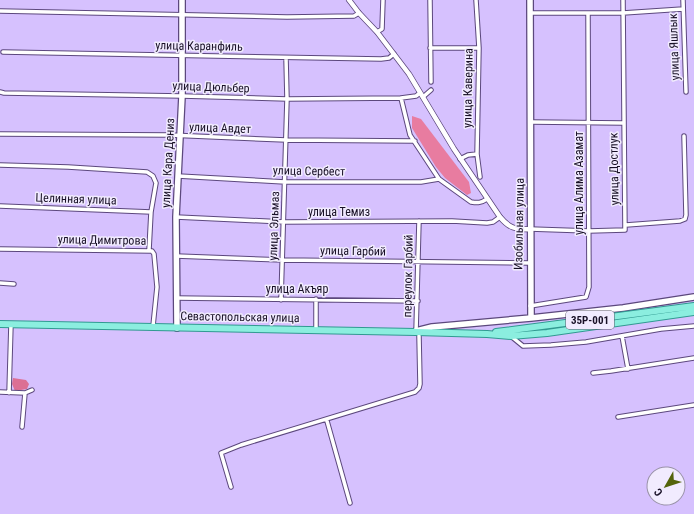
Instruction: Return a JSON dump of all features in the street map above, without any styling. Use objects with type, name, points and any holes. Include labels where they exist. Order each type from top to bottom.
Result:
[{"type":"main road","name":"улица Кара Дениз","points":[[177,328],[176,217],[182,96],[182,0]]},
{"type":"main road","name":"Изобильная улица","points":[[530,0],[532,122],[530,318]]},
{"type":"main road","points":[[418,334],[432,326],[543,318],[694,297]]},
{"type":"main road","points":[[530,306],[534,314],[543,318]]},
{"type":"main road","points":[[516,320],[528,314],[530,306]]},
{"type":"main road","name":"35Р-001","points":[[484,334],[694,306]]},
{"type":"main road","name":"35Р-001","points":[[484,334],[512,336],[547,333],[694,312]]},
{"type":"main road","name":"Севастопольская улица","points":[[0,324],[316,329],[418,334],[484,334]]},
{"type":"main road","points":[[440,333],[462,325]]},
{"type":"street","points":[[349,0],[377,32],[409,74],[460,159],[487,199],[505,223],[515,229],[589,231],[625,230],[626,225],[680,221],[685,219],[684,136]]},
{"type":"street","points":[[377,32],[382,29],[383,0]]},
{"type":"street","points":[[430,0],[431,82]]},
{"type":"street","name":"улица Каверина","points":[[476,0],[479,48],[477,154],[480,177]]},
{"type":"street","name":"улица Достлук","points":[[623,0],[626,225]]},
{"type":"street","name":"улица Яшлык","points":[[683,0],[686,92]]},
{"type":"street","points":[[531,13],[623,13],[683,9]]},
{"type":"street","points":[[0,11],[287,17],[354,16],[359,13]]},
{"type":"street","name":"улица Алима Азамат","points":[[530,306],[586,297],[589,287],[588,13]]},
{"type":"street","points":[[430,48],[479,48]]},
{"type":"street","name":"улица Каранфиль","points":[[2,52],[381,59],[389,58],[394,54]]},
{"type":"street","name":"улица Эльмаз","points":[[281,300],[287,99],[286,58]]},
{"type":"street","points":[[422,95],[431,90]]},
{"type":"street","name":"улица Дюльбер","points":[[0,92],[287,99],[401,98],[422,95]]},
{"type":"street","points":[[401,98],[410,134],[439,179],[471,202],[477,203],[487,199]]},
{"type":"street","points":[[532,122],[588,124],[624,123]]},
{"type":"street","name":"улица Авдет","points":[[0,134],[415,141]]},
{"type":"street","points":[[460,159],[468,155],[477,154]]},
{"type":"street","points":[[0,165],[68,167],[147,172],[153,176],[156,184],[151,212],[150,250]]},
{"type":"street","name":"улица Сербест","points":[[178,176],[285,182],[421,182],[439,179]]},
{"type":"street","name":"Целинная улица","points":[[0,206],[151,212]]},
{"type":"street","name":"улица Темиз","points":[[176,217],[284,222],[452,221],[487,223],[493,222],[500,217]]},
{"type":"street","name":"переулок Гарбий","points":[[231,487],[221,453],[241,445],[415,392],[419,388],[419,221]]},
{"type":"street","name":"улица Димитрова","points":[[0,249],[150,250],[154,254],[157,287],[153,326]]},
{"type":"street","name":"улица Гарбий","points":[[176,256],[282,260],[530,263]]},
{"type":"street","points":[[0,283],[14,284]]},
{"type":"street","name":"улица Акъяр","points":[[176,298],[418,301]]},
{"type":"street","points":[[316,299],[316,329]]},
{"type":"street","points":[[9,393],[11,324]]},
{"type":"street","points":[[512,336],[520,345],[525,346],[578,343],[661,329],[694,326]]},
{"type":"street","points":[[622,336],[628,369]]},
{"type":"street","points":[[593,373],[694,358]]},
{"type":"street","points":[[0,392],[25,393],[32,390]]},
{"type":"street","points":[[22,427],[25,393]]},
{"type":"street","points":[[618,417],[694,405]]},
{"type":"street","points":[[327,421],[350,503]]},
{"type":"shaded area","points":[[412,116],[421,119],[469,182],[471,193],[467,195],[445,178],[436,167],[412,128]]},
{"type":"shaded area","points":[[13,378],[26,380],[29,384],[27,389],[15,391],[12,384]]}]
